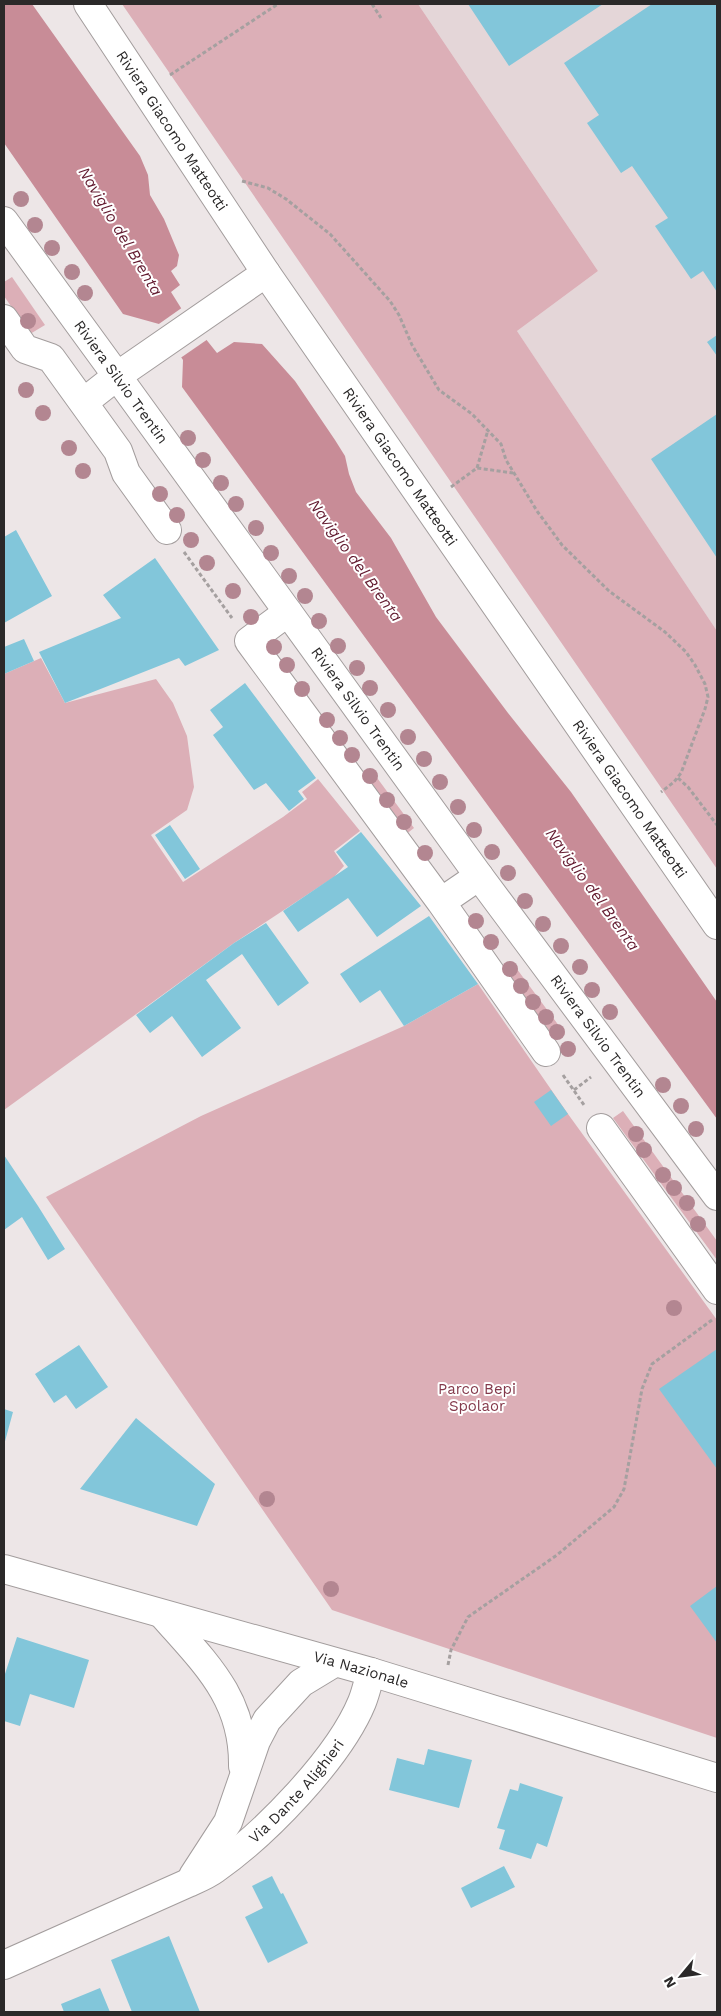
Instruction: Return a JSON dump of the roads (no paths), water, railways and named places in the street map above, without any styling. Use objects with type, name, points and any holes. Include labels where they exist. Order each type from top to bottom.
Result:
[{"type":"street","name":"Riviera Giacomo Matteotti","points":[[88,4],[266,273],[717,925]]},
{"type":"street","name":"Riviera Silvio Trentin","points":[[4,221],[479,876],[717,1196]]},
{"type":"street","points":[[84,402],[117,376],[266,273]]},
{"type":"street","points":[[4,319],[25,349],[51,358],[118,451],[126,473],[167,530]]},
{"type":"street","points":[[288,612],[249,640],[441,902],[546,1052]]},
{"type":"street","points":[[441,902],[479,876]]},
{"type":"street","points":[[600,1128],[717,1290]]},
{"type":"street","name":"Via Nazionale","points":[[4,1569],[371,1672],[717,1778]]},
{"type":"street","name":"Via Dante Alighieri","points":[[163,1615],[217,1679],[233,1706],[241,1732],[243,1777]]},
{"type":"street","name":"Via Dante Alighieri","points":[[188,1883],[228,1822],[256,1741],[267,1720],[302,1683],[334,1663]]},
{"type":"street","name":"Via Dante Alighieri","points":[[4,1965],[188,1883],[213,1870],[235,1853],[285,1807],[319,1769],[351,1723],[362,1702],[371,1672]]},
{"type":"water","name":"Naviglio del Brenta","points":[[4,4],[32,4],[140,156],[148,175],[150,195],[164,219],[179,255],[177,266],[171,271],[180,285],[171,292],[181,308],[217,353],[234,342],[262,344],[295,381],[345,456],[356,492],[391,538],[436,617],[508,713],[571,792],[717,1002],[717,1119],[182,387],[183,360],[159,324],[123,314],[4,143]]},
{"type":"park label","name":"Parco Bepi Spolaor","points":[[477,1398]]}]
